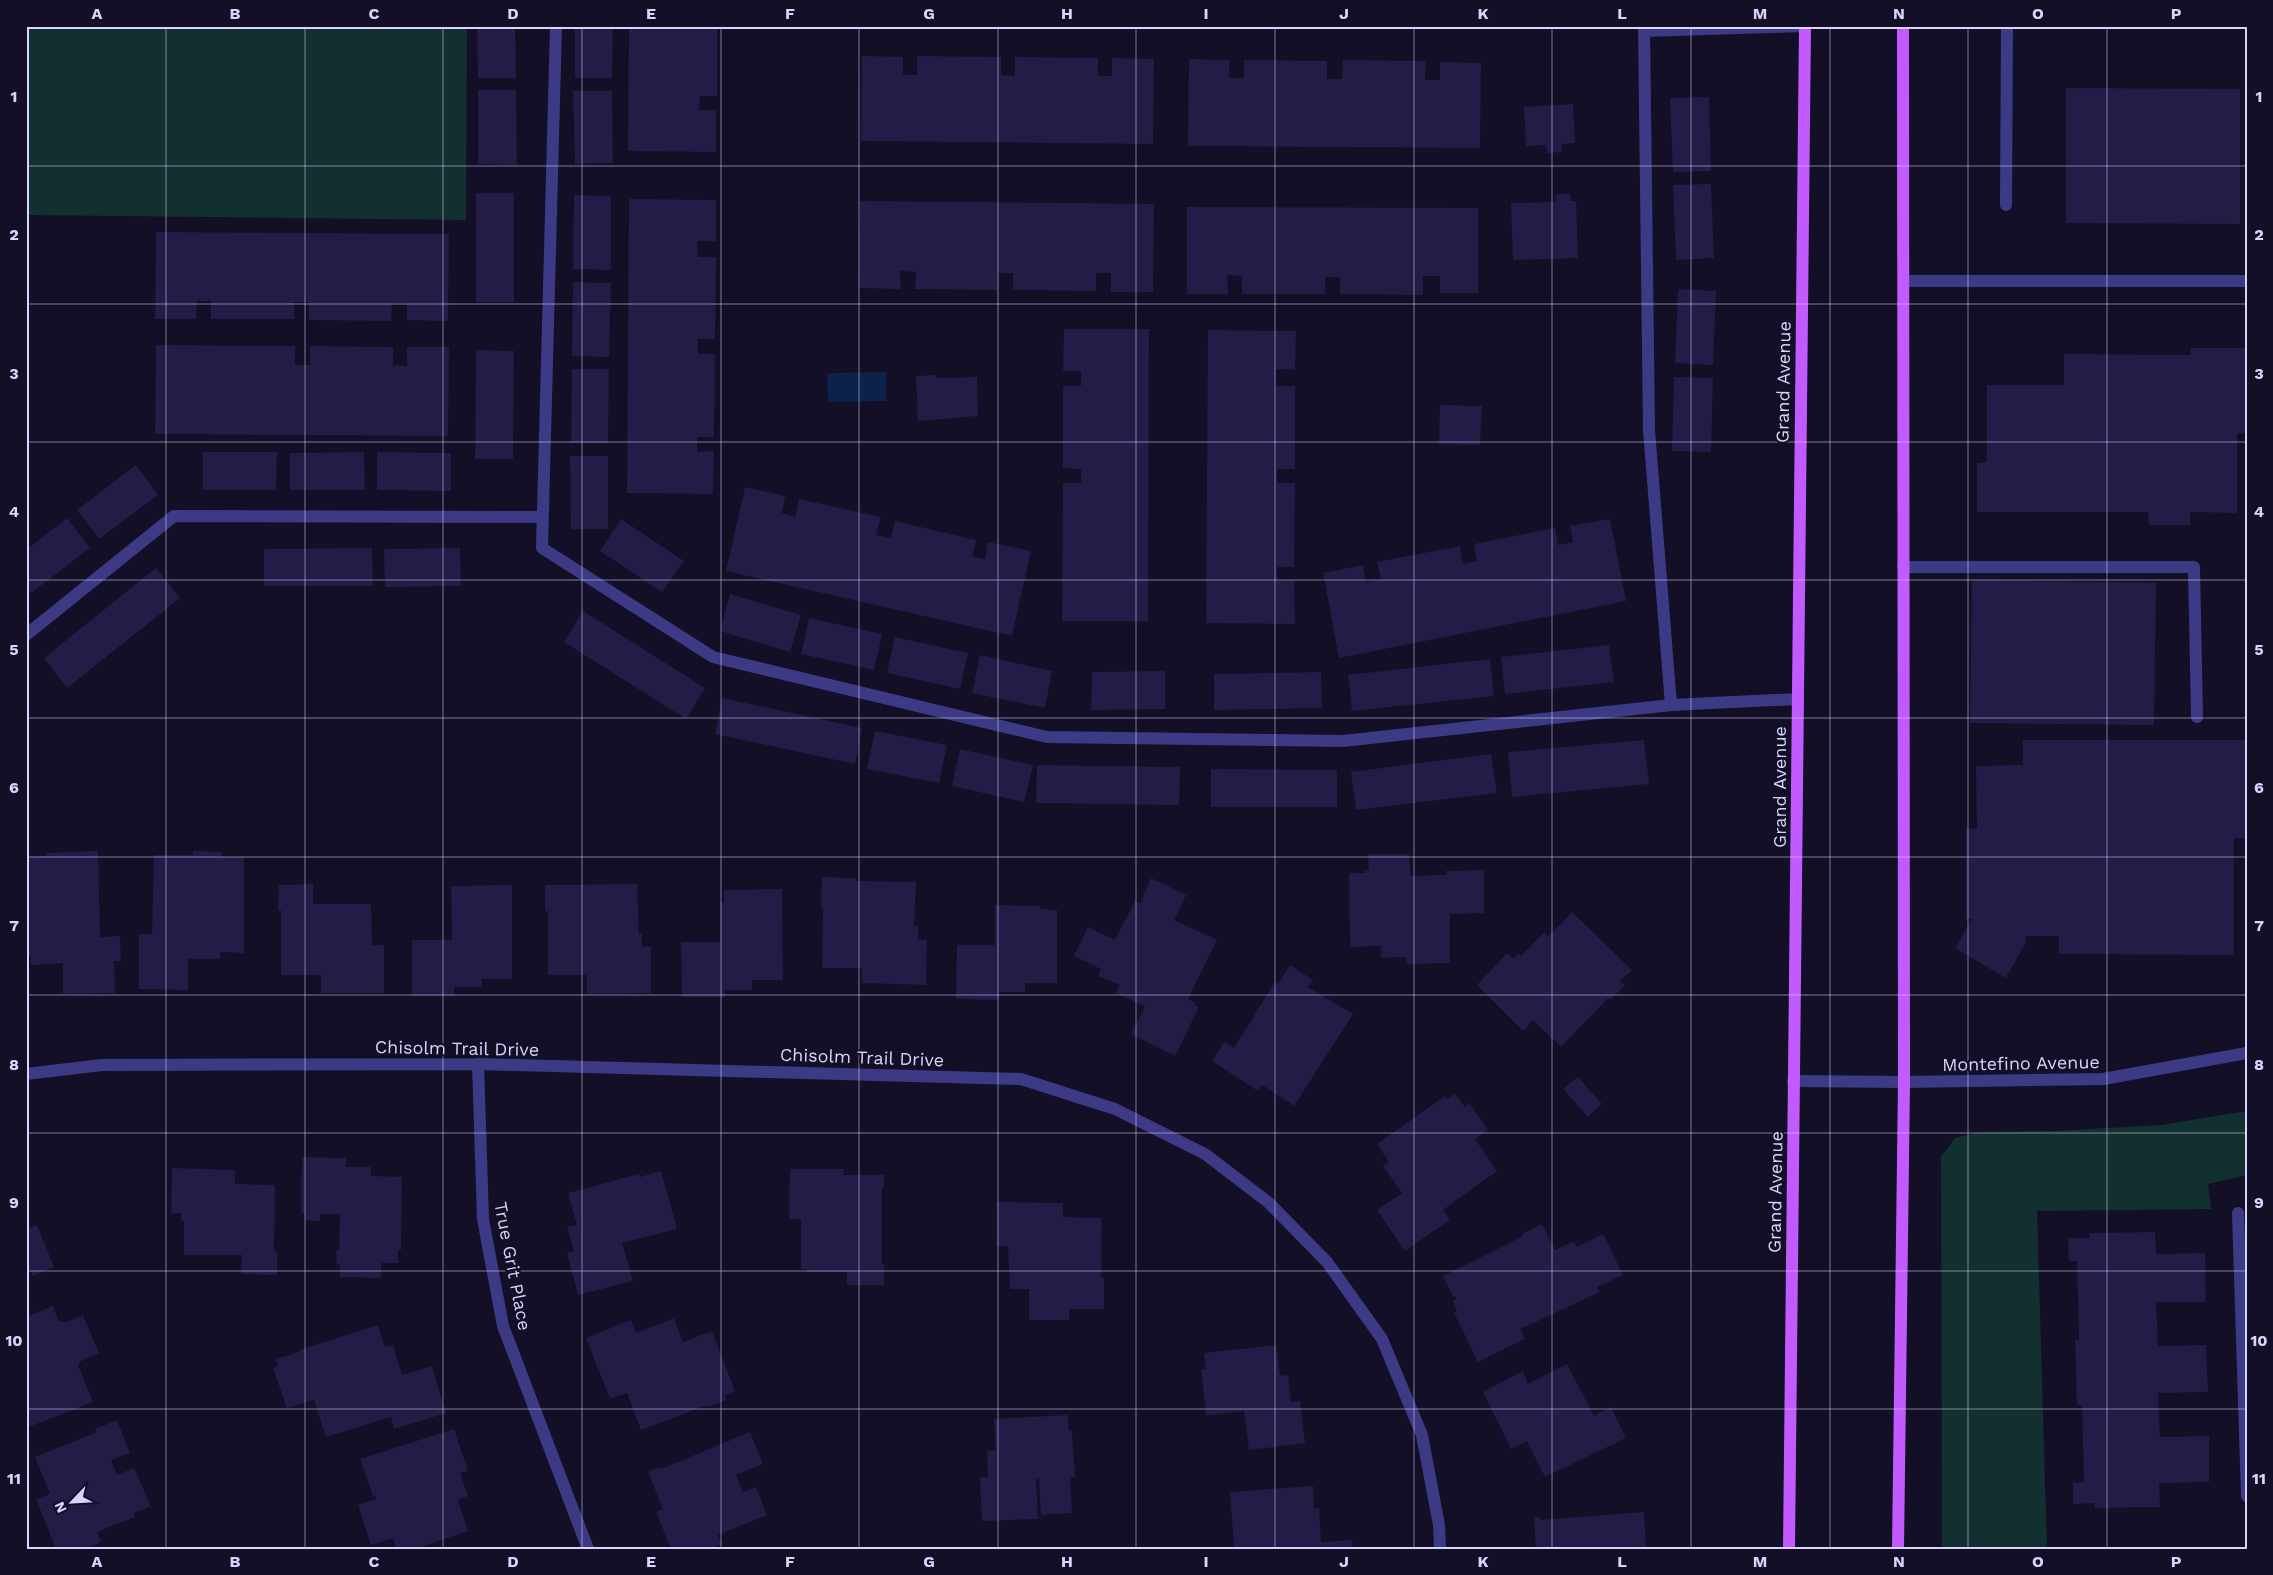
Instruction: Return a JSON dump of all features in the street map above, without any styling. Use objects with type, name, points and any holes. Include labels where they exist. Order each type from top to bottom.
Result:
[{"type":"main road","name":"Grand Avenue","points":[[1789,1549],[1805,26]]},
{"type":"main road","points":[[1898,1549],[1904,1082],[1903,26]]},
{"type":"street","points":[[556,26],[542,548],[713,657],[1047,737],[1343,741],[1671,705],[1797,698]]},
{"type":"street","points":[[1671,705],[1649,439],[1644,29],[1805,26]]},
{"type":"street","points":[[2006,205],[2007,26]]},
{"type":"street","points":[[1904,281],[2247,280]]},
{"type":"street","points":[[26,635],[174,516],[543,517]]},
{"type":"street","points":[[1903,567],[2194,567],[2196,717]]},
{"type":"street","name":"Montefino Avenue","points":[[1793,1081],[1904,1082],[2103,1079],[2247,1053]]},
{"type":"street","name":"Chisolm Trail Drive","points":[[26,1074],[102,1065],[478,1064],[1021,1079],[1115,1109],[1204,1154],[1268,1202],[1327,1262],[1382,1339],[1422,1435],[1439,1525],[1440,1549]]},
{"type":"street","name":"True Grit Place","points":[[478,1064],[482,1219],[503,1326],[588,1549]]},
{"type":"street","points":[[2238,1213],[2244,1352],[2247,1496]]},
{"type":"green space","points":[[26,26],[467,26],[466,220],[26,215]]},
{"type":"green space","points":[[2247,1111],[2247,1175],[2208,1184],[2211,1209],[2037,1211],[2047,1549],[1942,1549],[1941,1157],[1955,1138],[1979,1132],[2054,1131],[2161,1125]]},
{"type":"water","points":[[886,372],[886,401],[828,402],[827,373]]},
{"type":"building","points":[[477,26],[515,26],[516,78],[478,78]]},
{"type":"building","points":[[575,26],[613,26],[612,78],[575,78]]},
{"type":"building","points":[[629,26],[717,26],[717,96],[700,96],[699,110],[716,110],[716,152],[628,151]]},
{"type":"building","points":[[862,56],[903,57],[903,75],[917,75],[917,56],[1001,57],[1001,75],[1015,76],[1015,57],[1098,58],[1098,76],[1112,76],[1112,58],[1154,59],[1153,144],[861,141]]},
{"type":"building","points":[[1189,59],[1229,60],[1229,78],[1244,78],[1244,60],[1327,61],[1327,79],[1342,79],[1343,60],[1426,61],[1425,80],[1440,80],[1440,62],[1481,63],[1480,148],[1188,146]]},
{"type":"building","points":[[2066,88],[2240,89],[2240,224],[2066,223]]},
{"type":"building","points":[[478,90],[516,90],[517,165],[478,164]]},
{"type":"building","points":[[573,91],[612,91],[613,163],[575,164]]},
{"type":"building","points":[[1709,97],[1711,171],[1673,172],[1670,98]]},
{"type":"building","points":[[1573,104],[1575,143],[1561,144],[1562,152],[1547,153],[1546,145],[1526,146],[1524,107]]},
{"type":"building","points":[[1711,184],[1714,258],[1676,260],[1673,185]]},
{"type":"building","points":[[476,193],[514,193],[514,302],[476,302]]},
{"type":"building","points":[[1556,194],[1570,194],[1571,201],[1576,201],[1578,258],[1513,260],[1511,203],[1556,202]]},
{"type":"building","points":[[574,195],[611,196],[611,270],[573,269]]},
{"type":"building","points":[[629,199],[716,200],[716,241],[697,241],[698,257],[716,257],[715,339],[698,339],[698,354],[715,354],[714,437],[697,437],[697,452],[714,451],[713,494],[627,493]]},
{"type":"building","points":[[860,201],[1154,204],[1153,292],[1111,292],[1111,273],[1096,273],[1096,291],[1013,290],[1013,273],[998,273],[998,290],[915,289],[916,272],[900,271],[901,289],[859,288]]},
{"type":"building","points":[[1187,207],[1478,208],[1478,293],[1440,293],[1440,276],[1423,276],[1423,295],[1340,294],[1340,277],[1325,277],[1325,294],[1242,294],[1242,276],[1227,275],[1228,294],[1187,294]]},
{"type":"building","points":[[156,232],[449,234],[448,321],[407,320],[407,303],[392,303],[391,321],[309,320],[309,302],[294,302],[294,319],[211,319],[211,301],[197,301],[196,319],[155,319]]},
{"type":"building","points":[[573,282],[611,283],[609,357],[572,356]]},
{"type":"building","points":[[1678,289],[1716,291],[1713,365],[1675,363]]},
{"type":"building","points":[[1064,329],[1149,329],[1148,621],[1062,621],[1063,483],[1081,483],[1081,469],[1063,468],[1063,386],[1081,386],[1081,371],[1063,371]]},
{"type":"building","points":[[1208,330],[1296,331],[1295,370],[1276,369],[1276,386],[1295,386],[1295,469],[1277,469],[1277,483],[1295,483],[1294,567],[1277,567],[1277,581],[1294,580],[1295,624],[1206,623]]},
{"type":"building","points":[[156,345],[295,346],[295,365],[310,365],[310,346],[393,347],[393,365],[407,366],[407,347],[449,347],[448,436],[155,434]]},
{"type":"building","points":[[2191,348],[2245,348],[2245,433],[2237,434],[2237,513],[2190,512],[2190,525],[2149,525],[2148,512],[1977,512],[1977,463],[1987,462],[1987,385],[2064,385],[2064,354],[2191,355]]},
{"type":"building","points":[[476,350],[514,351],[513,459],[475,459]]},
{"type":"building","points":[[572,369],[609,369],[608,443],[571,443]]},
{"type":"building","points":[[936,375],[937,378],[977,377],[978,416],[918,421],[916,376]]},
{"type":"building","points":[[1674,377],[1713,378],[1711,452],[1672,451]]},
{"type":"building","points":[[1440,405],[1482,406],[1480,445],[1439,444]]},
{"type":"building","points":[[203,452],[277,452],[276,490],[203,490]]},
{"type":"building","points":[[364,452],[365,490],[290,490],[290,453]]},
{"type":"building","points":[[377,452],[451,453],[451,491],[377,490]]},
{"type":"building","points":[[570,456],[608,456],[608,529],[571,529]]},
{"type":"building","points":[[136,465],[158,495],[99,539],[77,510]]},
{"type":"building","points":[[745,487],[785,496],[782,513],[795,517],[799,499],[881,517],[876,535],[891,538],[895,521],[976,540],[972,556],[985,559],[988,542],[1031,551],[1012,636],[726,571]]},
{"type":"building","points":[[67,518],[90,548],[31,593],[26,587],[26,550]]},
{"type":"building","points":[[621,519],[684,561],[662,592],[600,551]]},
{"type":"building","points":[[1610,519],[1626,601],[1339,658],[1323,573],[1363,565],[1366,582],[1381,579],[1377,562],[1460,546],[1463,564],[1477,561],[1474,544],[1555,528],[1558,545],[1573,542],[1570,526]]},
{"type":"building","points":[[372,548],[373,586],[264,586],[264,549]]},
{"type":"building","points":[[460,548],[461,586],[385,587],[384,549]]},
{"type":"building","points":[[156,568],[180,598],[67,688],[44,658]]},
{"type":"building","points":[[1972,580],[2156,583],[2154,725],[1970,723]]},
{"type":"building","points":[[730,594],[801,615],[790,652],[720,631]]},
{"type":"building","points":[[583,611],[705,688],[686,719],[564,642]]},
{"type":"building","points":[[809,618],[882,634],[874,670],[801,654]]},
{"type":"building","points":[[895,637],[968,653],[960,689],[887,673]]},
{"type":"building","points":[[1609,645],[1614,682],[1505,694],[1501,657]]},
{"type":"building","points":[[980,655],[1052,671],[1045,708],[972,693]]},
{"type":"building","points":[[1490,659],[1494,696],[1352,711],[1348,675]]},
{"type":"building","points":[[1165,671],[1165,709],[1091,710],[1092,672]]},
{"type":"building","points":[[1321,672],[1322,708],[1214,710],[1214,674]]},
{"type":"building","points":[[722,698],[862,728],[855,764],[715,734]]},
{"type":"building","points":[[875,731],[947,745],[939,783],[867,769]]},
{"type":"building","points":[[1644,740],[1649,784],[1512,797],[1508,752]]},
{"type":"building","points":[[2023,740],[2247,740],[2247,838],[2234,838],[2234,955],[2059,954],[2059,936],[2026,936],[2025,944],[2006,978],[1955,948],[1972,919],[1966,919],[1966,828],[1977,829],[1976,766],[2023,765]]},
{"type":"building","points":[[960,749],[1033,765],[1024,802],[952,786]]},
{"type":"building","points":[[1491,754],[1497,793],[1356,810],[1351,772]]},
{"type":"building","points":[[1037,765],[1180,767],[1179,805],[1036,803]]},
{"type":"building","points":[[1211,769],[1337,770],[1337,807],[1211,807]]},
{"type":"building","points":[[98,851],[100,937],[120,936],[121,961],[114,961],[115,993],[63,994],[63,963],[31,965],[31,956],[26,956],[26,857],[46,856],[46,853]]},
{"type":"building","points":[[193,851],[221,852],[221,857],[244,857],[244,953],[220,952],[220,959],[188,959],[188,990],[139,989],[139,934],[152,934],[154,855],[193,855]]},
{"type":"building","points":[[1368,854],[1409,854],[1411,876],[1446,875],[1446,871],[1484,870],[1484,913],[1450,914],[1450,963],[1407,964],[1406,957],[1381,958],[1381,946],[1350,947],[1349,873],[1365,873],[1365,870],[1369,870]]},
{"type":"building","points":[[822,877],[856,878],[856,881],[916,882],[914,926],[918,926],[918,940],[927,940],[926,985],[862,983],[862,968],[822,968]]},
{"type":"building","points":[[1151,878],[1186,895],[1174,920],[1217,940],[1188,999],[1199,1007],[1175,1056],[1131,1034],[1145,1007],[1116,993],[1119,985],[1098,976],[1101,969],[1074,956],[1088,927],[1115,940],[1135,901],[1140,903]]},
{"type":"building","points":[[313,884],[313,904],[371,904],[372,945],[384,945],[384,993],[321,993],[321,975],[281,975],[281,910],[278,911],[279,885]]},
{"type":"building","points":[[637,884],[639,934],[642,934],[642,946],[651,947],[651,993],[587,994],[587,975],[548,975],[548,911],[545,911],[545,885]]},
{"type":"building","points":[[512,885],[512,979],[482,979],[482,987],[454,987],[454,996],[412,996],[412,940],[452,940],[451,886]]},
{"type":"building","points":[[782,889],[783,980],[752,980],[752,990],[725,990],[725,997],[682,997],[681,942],[720,942],[720,903],[724,903],[724,890]]},
{"type":"building","points":[[995,905],[1040,906],[1039,909],[1057,910],[1057,983],[1025,983],[1025,992],[999,992],[999,1000],[956,999],[957,945],[995,945]]},
{"type":"building","points":[[1572,912],[1632,970],[1620,981],[1625,985],[1610,1000],[1608,998],[1561,1047],[1533,1020],[1523,1031],[1477,985],[1507,953],[1514,959],[1518,954],[1521,956],[1544,932],[1548,937]]},
{"type":"building","points":[[1290,965],[1313,980],[1308,987],[1353,1014],[1294,1106],[1262,1085],[1258,1091],[1212,1061],[1224,1042],[1234,1048],[1275,982],[1278,984]]},
{"type":"building","points":[[1578,1077],[1602,1104],[1588,1117],[1563,1089]]},
{"type":"building","points":[[1455,1094],[1465,1107],[1469,1103],[1488,1130],[1475,1139],[1497,1171],[1443,1210],[1450,1220],[1405,1251],[1377,1210],[1402,1193],[1383,1166],[1389,1162],[1377,1144],[1445,1096],[1448,1099]]},
{"type":"building","points":[[302,1157],[346,1158],[346,1167],[371,1167],[371,1176],[402,1177],[401,1250],[398,1250],[398,1263],[381,1263],[381,1278],[340,1277],[340,1264],[337,1264],[336,1250],[339,1250],[340,1214],[320,1214],[320,1221],[305,1220],[305,1213],[301,1213]]},
{"type":"building","points":[[172,1168],[235,1170],[235,1184],[275,1185],[274,1251],[277,1251],[277,1275],[241,1274],[242,1255],[184,1255],[184,1221],[181,1221],[181,1213],[171,1213]]},
{"type":"building","points":[[790,1169],[844,1169],[843,1175],[884,1175],[884,1187],[882,1187],[882,1264],[884,1263],[884,1285],[847,1285],[847,1272],[807,1272],[807,1269],[801,1269],[801,1219],[789,1219]]},
{"type":"building","points":[[661,1171],[677,1229],[622,1243],[633,1281],[578,1295],[567,1253],[574,1251],[567,1227],[577,1225],[568,1193],[639,1174],[640,1177]]},
{"type":"building","points":[[997,1202],[1063,1203],[1063,1217],[1102,1218],[1101,1278],[1104,1278],[1104,1309],[1069,1309],[1069,1320],[1029,1320],[1029,1289],[1010,1289],[1008,1246],[997,1246]]},
{"type":"building","points":[[1542,1224],[1555,1250],[1574,1241],[1577,1247],[1603,1234],[1623,1275],[1597,1287],[1600,1292],[1520,1329],[1525,1339],[1478,1362],[1454,1313],[1457,1311],[1453,1301],[1456,1299],[1455,1296],[1453,1297],[1443,1276],[1523,1236],[1522,1234]]},
{"type":"building","points":[[37,1225],[54,1267],[33,1276],[31,1271],[26,1273],[26,1229]]},
{"type":"building","points":[[2155,1232],[2156,1254],[2205,1253],[2206,1302],[2156,1302],[2158,1346],[2206,1345],[2208,1392],[2158,1393],[2160,1437],[2209,1436],[2209,1482],[2159,1483],[2160,1507],[2095,1508],[2095,1503],[2073,1504],[2073,1483],[2084,1482],[2082,1405],[2077,1405],[2075,1340],[2079,1340],[2077,1261],[2069,1261],[2068,1238],[2090,1238],[2089,1233]]},
{"type":"building","points":[[53,1306],[59,1322],[63,1321],[64,1323],[83,1315],[99,1353],[79,1362],[80,1364],[78,1365],[93,1402],[26,1428],[26,1317]]},
{"type":"building","points":[[674,1318],[683,1342],[712,1331],[735,1391],[725,1395],[726,1400],[708,1407],[707,1405],[641,1430],[627,1393],[610,1399],[586,1338],[631,1320],[636,1333]]},
{"type":"building","points":[[378,1325],[385,1347],[393,1345],[402,1375],[432,1366],[446,1413],[394,1429],[391,1417],[326,1437],[314,1400],[287,1408],[273,1368],[278,1366],[276,1359]]},
{"type":"building","points":[[1276,1345],[1280,1376],[1288,1375],[1291,1402],[1300,1401],[1305,1443],[1249,1450],[1244,1411],[1206,1415],[1201,1369],[1206,1369],[1204,1353]]},
{"type":"building","points":[[1567,1364],[1594,1416],[1611,1407],[1626,1438],[1545,1477],[1527,1441],[1511,1449],[1483,1392],[1523,1371],[1528,1384]]},
{"type":"building","points":[[1068,1415],[1069,1431],[1072,1431],[1075,1477],[1070,1477],[1072,1513],[1041,1515],[1039,1479],[1036,1479],[1038,1519],[982,1521],[980,1477],[988,1477],[987,1451],[996,1450],[994,1419]]},
{"type":"building","points":[[117,1420],[130,1453],[111,1460],[117,1475],[134,1468],[151,1506],[134,1513],[135,1517],[97,1532],[101,1542],[85,1549],[56,1549],[36,1499],[50,1494],[35,1457],[97,1432],[95,1429]]},
{"type":"building","points":[[454,1429],[468,1471],[460,1473],[468,1496],[458,1500],[468,1531],[415,1549],[396,1549],[393,1538],[371,1545],[358,1505],[376,1499],[375,1495],[373,1496],[360,1459]]},
{"type":"building","points":[[750,1432],[763,1464],[736,1475],[743,1492],[756,1487],[767,1515],[718,1535],[722,1544],[711,1549],[671,1549],[656,1512],[663,1509],[648,1472],[659,1467],[661,1469]]},
{"type":"building","points":[[1313,1486],[1314,1509],[1319,1508],[1321,1542],[1352,1540],[1353,1549],[1234,1549],[1230,1492]]},
{"type":"building","points":[[1644,1512],[1646,1548],[1536,1549],[1534,1517],[1540,1517],[1540,1520]]}]
